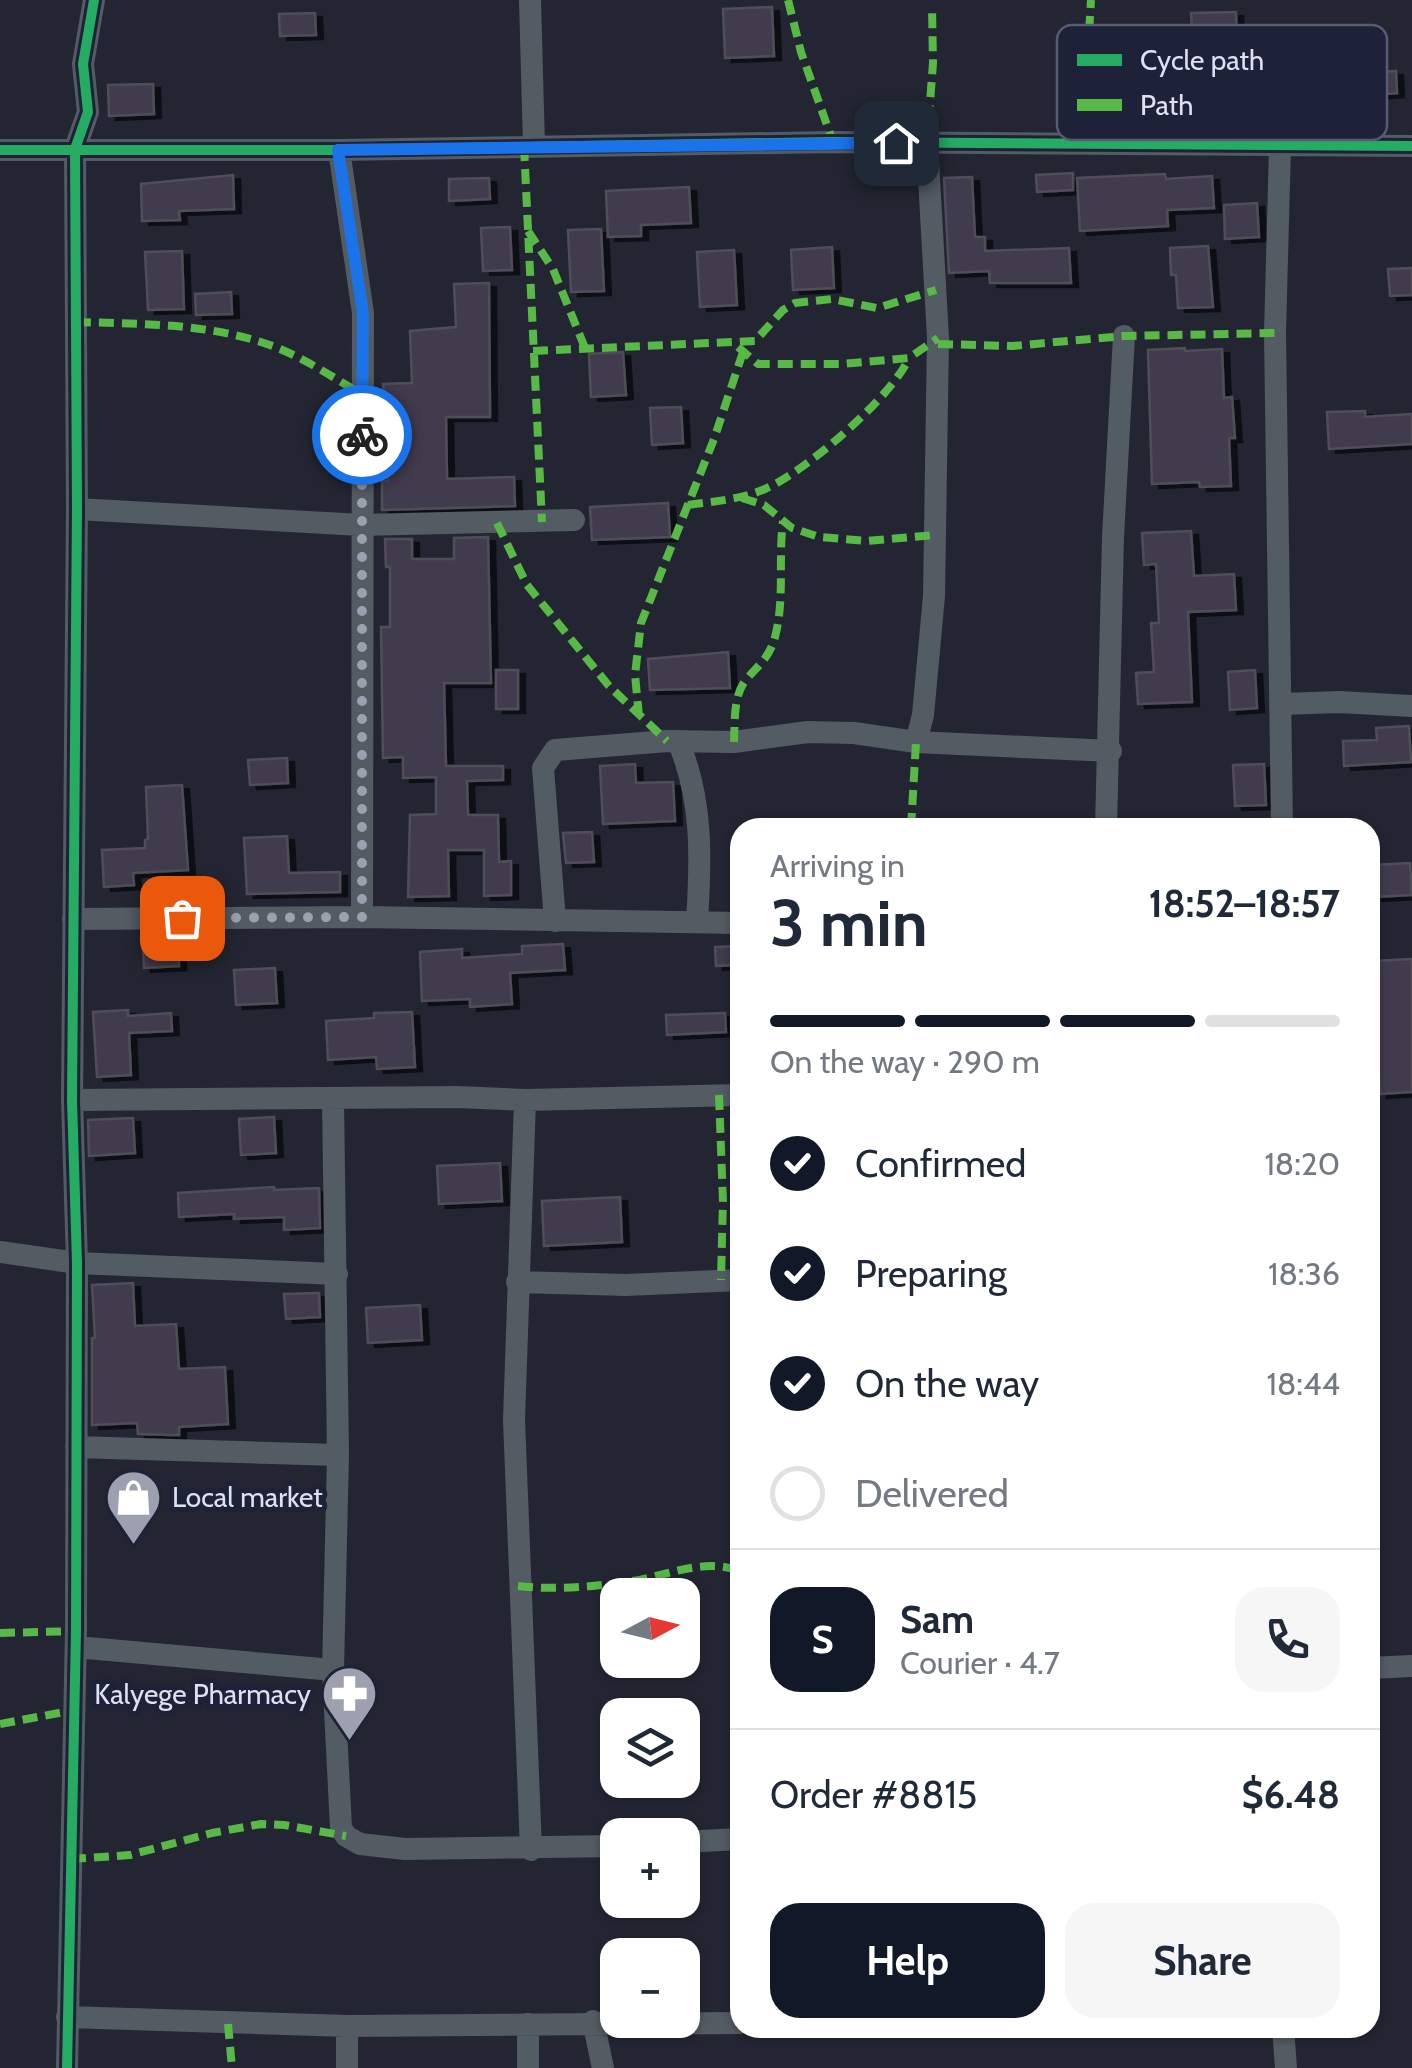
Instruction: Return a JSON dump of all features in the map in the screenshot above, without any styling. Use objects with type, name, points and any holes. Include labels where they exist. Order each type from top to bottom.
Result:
[{"type":"street","points":[[67,2068],[76,1648],[77,1263],[72,1100],[76,149],[88,112],[83,64],[94,0]]},
{"type":"street","points":[[530,0],[534,146]]},
{"type":"street","points":[[0,150],[928,143],[1412,146]]},
{"type":"street","points":[[916,742],[934,596],[938,338],[928,143]]},
{"type":"street","points":[[1280,147],[1276,332],[1282,818]]},
{"type":"street","points":[[338,150],[363,313],[362,917]]},
{"type":"street","points":[[1107,818],[1112,537],[1124,336]]},
{"type":"street","points":[[77,510],[360,525],[574,520]]},
{"type":"street","points":[[1282,704],[1412,706]]},
{"type":"street","points":[[555,921],[543,768],[555,750],[678,741],[734,742],[808,732],[854,733],[916,742],[1110,750]]},
{"type":"street","points":[[678,741],[697,801],[701,855],[697,922]]},
{"type":"street","points":[[73,919],[362,917],[730,923]]},
{"type":"street","points":[[72,1100],[524,1100],[730,1095]]},
{"type":"street","points":[[334,1100],[338,1455],[333,1670],[338,1816],[346,1836],[360,1844],[405,1849],[600,1847]]},
{"type":"street","points":[[524,1100],[514,1420],[532,1850]]},
{"type":"street","points":[[0,1252],[77,1263],[337,1274]]},
{"type":"street","points":[[517,1282],[626,1285],[730,1280]]},
{"type":"street","points":[[76,1446],[338,1455]]},
{"type":"street","points":[[76,1648],[333,1670]]},
{"type":"street","points":[[1380,1668],[1412,1666]]},
{"type":"street","points":[[700,1841],[730,1840]]},
{"type":"street","points":[[67,2017],[347,2026],[730,2023]]},
{"type":"street","points":[[593,2022],[603,2068]]},
{"type":"street","points":[[528,2024],[528,2068]]},
{"type":"street","points":[[347,2026],[347,2068]]},
{"type":"street","points":[[1284,2038],[1286,2068]]},
{"type":"building","points":[[772,7],[774,56],[725,58],[723,9]]},
{"type":"building","points":[[1236,12],[1236,25],[1192,25],[1191,13]]},
{"type":"building","points":[[315,13],[316,35],[280,36],[279,14]]},
{"type":"building","points":[[1387,71],[1396,71],[1397,93],[1387,94]]},
{"type":"building","points":[[153,84],[154,114],[109,116],[108,85]]},
{"type":"building","points":[[1073,173],[1073,190],[1037,192],[1036,175]]},
{"type":"building","points":[[1165,174],[1166,179],[1212,176],[1214,208],[1167,210],[1168,226],[1080,231],[1077,178]]},
{"type":"building","points":[[233,175],[234,209],[179,211],[180,220],[142,221],[141,184]]},
{"type":"building","points":[[972,177],[975,237],[985,237],[985,251],[1069,248],[1071,283],[990,283],[989,271],[949,273],[944,178]]},
{"type":"building","points":[[489,178],[490,199],[449,201],[449,179]]},
{"type":"building","points":[[689,187],[691,223],[641,225],[641,236],[608,237],[606,191]]},
{"type":"building","points":[[1257,203],[1259,237],[1225,239],[1224,205]]},
{"type":"building","points":[[510,227],[512,270],[483,271],[481,228]]},
{"type":"building","points":[[601,229],[604,291],[571,292],[568,230]]},
{"type":"building","points":[[1208,246],[1213,307],[1178,308],[1170,248]]},
{"type":"building","points":[[832,247],[834,288],[793,290],[791,250]]},
{"type":"building","points":[[734,250],[737,305],[700,307],[697,252]]},
{"type":"building","points":[[182,251],[184,309],[148,310],[145,252]]},
{"type":"building","points":[[1412,268],[1412,295],[1390,296],[1388,269]]},
{"type":"building","points":[[489,283],[490,417],[446,417],[447,479],[514,477],[515,506],[382,510],[382,481],[388,481],[383,384],[412,383],[410,331],[456,327],[454,284]]},
{"type":"building","points":[[231,292],[232,314],[196,315],[195,294]]},
{"type":"building","points":[[1222,349],[1224,398],[1232,397],[1235,438],[1229,438],[1231,486],[1200,487],[1199,482],[1152,484],[1148,350]]},
{"type":"building","points":[[623,352],[626,395],[591,397],[589,354]]},
{"type":"building","points":[[681,407],[683,443],[652,445],[650,408]]},
{"type":"building","points":[[1365,411],[1365,417],[1412,414],[1412,444],[1329,449],[1327,412]]},
{"type":"building","points":[[668,503],[670,537],[592,540],[590,507]]},
{"type":"building","points":[[1191,531],[1194,576],[1234,574],[1236,610],[1188,612],[1192,702],[1138,704],[1136,673],[1154,672],[1151,623],[1159,623],[1156,564],[1144,565],[1142,533]]},
{"type":"building","points":[[488,537],[491,683],[444,683],[446,766],[503,766],[503,780],[467,781],[468,815],[498,815],[499,862],[511,861],[511,895],[484,896],[484,850],[448,850],[449,896],[408,897],[410,815],[436,814],[436,777],[403,778],[403,757],[383,758],[381,627],[390,627],[390,567],[386,567],[385,539],[412,539],[412,559],[454,559],[454,538]]},
{"type":"building","points":[[728,652],[730,688],[650,690],[648,659]]},
{"type":"building","points":[[496,670],[518,670],[518,709],[496,709]]},
{"type":"building","points":[[1255,670],[1257,708],[1230,710],[1228,672]]},
{"type":"building","points":[[1409,726],[1411,762],[1344,766],[1343,741],[1377,740],[1376,728]]},
{"type":"building","points":[[287,758],[288,783],[250,785],[248,760]]},
{"type":"building","points":[[635,764],[636,783],[673,782],[675,821],[603,824],[600,766]]},
{"type":"building","points":[[1264,764],[1266,805],[1235,806],[1233,765]]},
{"type":"building","points":[[182,785],[188,870],[133,873],[134,885],[104,887],[102,850],[145,848],[146,787]]},
{"type":"building","points":[[592,832],[594,862],[566,863],[563,833]]},
{"type":"building","points":[[287,836],[289,873],[340,872],[340,892],[247,894],[244,838]]},
{"type":"building","points":[[1410,863],[1412,895],[1380,897],[1380,865]]},
{"type":"building","points":[[178,943],[179,966],[144,968],[143,944]]},
{"type":"building","points":[[563,944],[565,970],[510,973],[512,1004],[470,1007],[470,999],[422,1001],[420,952],[462,949],[462,958],[522,954],[522,946]]},
{"type":"building","points":[[730,946],[730,965],[716,966],[715,947]]},
{"type":"building","points":[[1412,959],[1412,1092],[1380,1094],[1380,961]]},
{"type":"building","points":[[275,968],[277,1003],[236,1005],[234,970]]},
{"type":"building","points":[[128,1010],[128,1016],[171,1013],[172,1031],[129,1033],[131,1075],[97,1077],[93,1012]]},
{"type":"building","points":[[412,1012],[415,1067],[377,1069],[376,1057],[328,1060],[326,1021]]},
{"type":"building","points":[[725,1013],[726,1032],[667,1035],[666,1015]]},
{"type":"building","points":[[274,1117],[276,1153],[241,1155],[239,1119]]},
{"type":"building","points":[[133,1118],[135,1153],[89,1156],[88,1120]]},
{"type":"building","points":[[500,1163],[502,1201],[439,1204],[437,1166]]},
{"type":"building","points":[[319,1188],[320,1228],[284,1230],[284,1217],[179,1217],[178,1193]]},
{"type":"building","points":[[620,1197],[622,1242],[544,1246],[542,1201]]},
{"type":"building","points":[[133,1283],[135,1326],[176,1324],[179,1369],[225,1367],[228,1424],[179,1427],[179,1435],[138,1434],[137,1423],[92,1425],[92,1285]]},
{"type":"building","points":[[319,1293],[320,1317],[286,1319],[284,1294]]},
{"type":"building","points":[[420,1305],[422,1340],[368,1343],[366,1308]]},
{"type":"marked path","points":[[788,0],[801,52],[833,142]]},
{"type":"marked path","points":[[1089,25],[1091,0]]},
{"type":"marked path","points":[[927,143],[933,63],[932,7]]},
{"type":"marked path","points":[[1084,140],[1084,145]]},
{"type":"marked path","points":[[524,146],[542,522]]},
{"type":"marked path","points":[[528,231],[553,269],[585,348]]},
{"type":"marked path","points":[[533,351],[755,341],[783,310],[795,303],[832,299],[877,308],[936,290]]},
{"type":"marked path","points":[[76,322],[177,326],[251,339],[298,357],[363,395]]},
{"type":"marked path","points":[[938,344],[1012,346],[1124,336],[1275,333]]},
{"type":"marked path","points":[[738,347],[758,364],[842,364],[909,358],[938,338]]},
{"type":"marked path","points":[[639,716],[635,675],[641,623],[714,439],[743,352]]},
{"type":"marked path","points":[[688,505],[756,493],[802,467],[867,412],[909,358]]},
{"type":"marked path","points":[[742,498],[764,505],[792,528],[819,537],[867,541],[935,535]]},
{"type":"marked path","points":[[734,742],[735,710],[741,687],[766,656],[775,637],[783,521]]},
{"type":"marked path","points":[[497,523],[527,585],[609,686],[667,741]]},
{"type":"marked path","points":[[912,818],[916,742]]},
{"type":"marked path","points":[[719,1095],[721,1280]]},
{"type":"marked path","points":[[518,1586],[599,1585],[698,1567],[730,1568]]},
{"type":"marked path","points":[[0,1633],[76,1631]]},
{"type":"marked path","points":[[0,1724],[75,1710]]},
{"type":"marked path","points":[[71,1859],[130,1855],[261,1824],[346,1836]]},
{"type":"marked path","points":[[228,2024],[232,2068]]},
{"type":"cycle path","points":[[67,2068],[76,1631],[77,1263],[72,1100],[77,509],[75,149],[88,112],[83,64],[94,0]]},
{"type":"cycle path","points":[[0,150],[339,150],[833,142],[1412,146]]},
{"type":"way so far","points":[[182,918],[362,917],[362,435]]},
{"type":"place","name":"Local market","points":[[133,1546]]},
{"type":"place","name":"Kalyege Pharmacy","points":[[350,1743]]},
{"type":"route","points":[[362,435],[363,313],[338,150],[896,143]]}]
